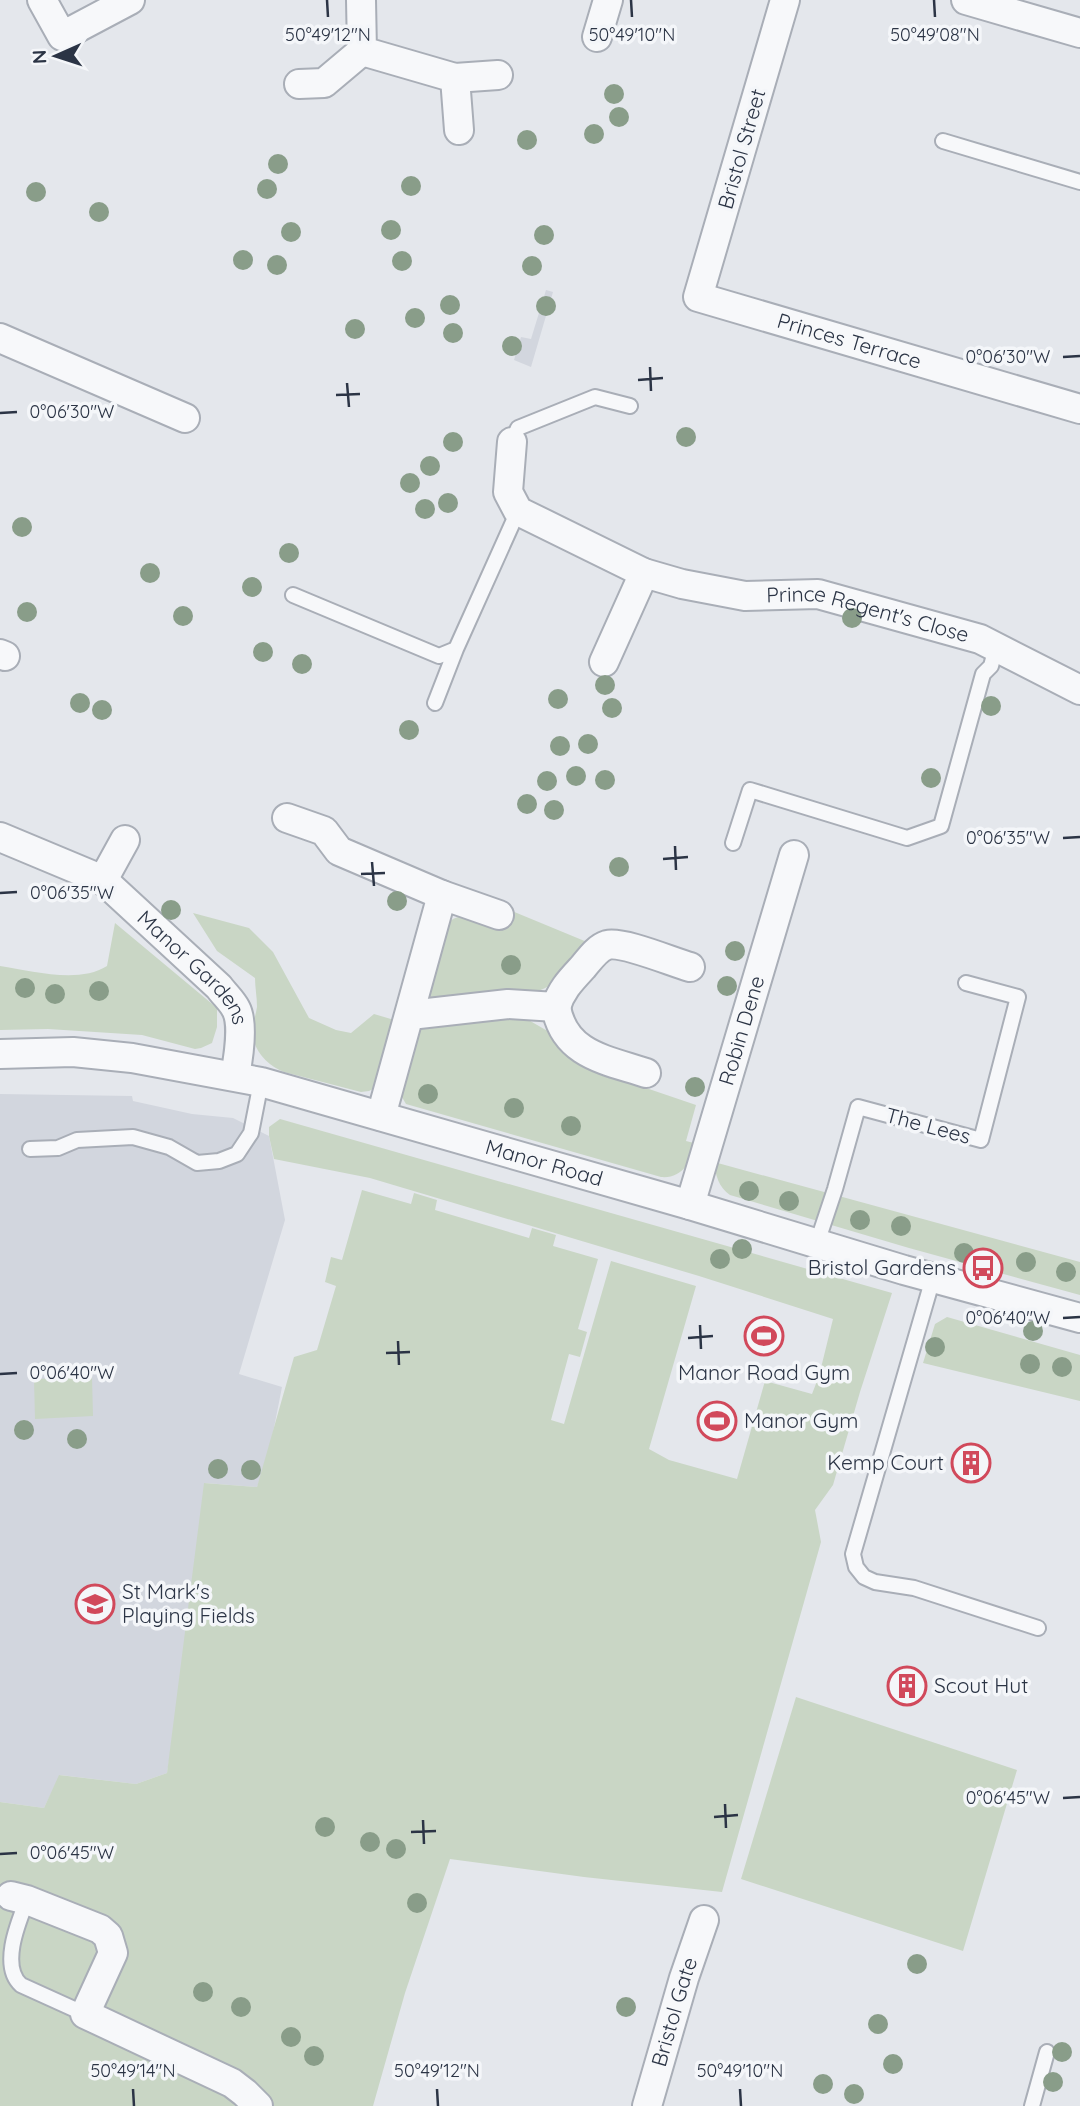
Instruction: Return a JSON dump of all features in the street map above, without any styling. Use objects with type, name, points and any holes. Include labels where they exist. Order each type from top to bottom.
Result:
[{"type":"street","points":[[42,0],[62,36],[130,0]]},
{"type":"street","points":[[361,0],[362,51]]},
{"type":"street","points":[[597,37],[608,0]]},
{"type":"street","name":"Bristol Street","points":[[698,297],[785,0]]},
{"type":"street","points":[[966,0],[1080,33]]},
{"type":"street","points":[[362,51],[455,78],[498,75]]},
{"type":"street","points":[[299,84],[324,83],[362,51]]},
{"type":"street","points":[[455,78],[458,130]]},
{"type":"street","name":"Princes Terrace","points":[[698,297],[1080,409]]},
{"type":"street","points":[[0,338],[186,418]]},
{"type":"street","points":[[503,500],[512,442]]},
{"type":"street","name":"Prince Regent's Close","points":[[503,500],[644,573],[682,584],[744,596],[818,594],[981,639],[1080,691]]},
{"type":"street","points":[[604,662],[644,573]]},
{"type":"street","points":[[287,818],[324,831],[339,851],[442,895],[499,915]]},
{"type":"street","name":"Manor Gardens","points":[[0,837],[103,880],[219,987],[239,1015],[239,1055],[248,1079]]},
{"type":"street","points":[[103,880],[125,840]]},
{"type":"street","name":"Robin Dene","points":[[690,1205],[794,855]]},
{"type":"street","points":[[381,1116],[442,895]]},
{"type":"street","points":[[646,1073],[600,1058],[571,1041],[561,1026],[556,1007],[559,995],[598,950],[606,945],[623,946],[690,967]]},
{"type":"street","points":[[411,1012],[419,1014],[508,1004],[556,1007]]},
{"type":"street","name":"Manor Road","points":[[0,1054],[73,1052],[132,1058],[248,1079],[690,1205],[933,1278],[1080,1318]]},
{"type":"street","points":[[19,1898],[100,1929],[108,1936],[113,1953],[85,2014],[232,2082],[258,2106]]},
{"type":"street","name":"Bristol Gate","points":[[647,2106],[684,1978],[704,1920]]},
{"type":"lane","points":[[943,141],[1080,182]]},
{"type":"lane","points":[[512,442],[518,428],[595,397],[630,407]]},
{"type":"lane","points":[[435,703],[456,649],[503,500]]},
{"type":"lane","points":[[293,595],[439,656],[456,649]]},
{"type":"lane","points":[[733,843],[750,790],[907,838],[941,826],[983,674],[991,666],[996,647]]},
{"type":"lane","name":"The Lees","points":[[817,1243],[858,1107],[981,1140],[1018,997],[966,983]]},
{"type":"lane","points":[[30,1149],[58,1148],[78,1140],[133,1137],[169,1147],[197,1163],[219,1161],[237,1154],[251,1133],[248,1079]]},
{"type":"lane","points":[[933,1278],[853,1554],[856,1567],[864,1577],[875,1582],[914,1588],[1038,1628]]},
{"type":"lane","points":[[19,1898],[8,1954],[14,1978],[21,1985],[85,2014]]},
{"type":"lane","points":[[1032,2106],[1047,2052]]},
{"type":"shaded area","points":[[546,290],[553,292],[531,367],[514,360],[521,337],[531,339]]},
{"type":"shaded area","points":[[0,1094],[132,1096],[133,1101],[192,1114],[233,1118],[269,1136],[285,1220],[239,1374],[282,1387],[268,1458],[257,1487],[205,1483],[167,1773],[136,1784],[60,1775],[44,1808],[0,1802]]},
{"type":"green space","points":[[512,911],[587,942],[561,976],[541,990],[492,999],[428,1002],[425,992],[447,924],[453,919],[467,916],[504,929]]},
{"type":"green space","points":[[193,913],[249,928],[273,952],[309,1018],[336,1030],[351,1033],[374,1014],[401,1022],[377,1087],[361,1092],[284,1072],[266,1061],[257,1050],[253,1036],[257,1007],[255,978],[217,951]]},
{"type":"green space","points":[[115,923],[217,1008],[217,1027],[212,1043],[195,1049],[142,1035],[48,1029],[0,1030],[0,966],[55,975],[96,971],[107,966]]},
{"type":"green space","points":[[473,1014],[525,1018],[551,1033],[599,1072],[696,1105],[686,1141],[698,1144],[685,1168],[675,1175],[661,1177],[406,1104],[399,1092],[418,1030],[439,1021]]},
{"type":"green space","points":[[280,1119],[892,1293],[833,1485],[815,1510],[821,1542],[722,1892],[450,1859],[405,1993],[373,2106],[0,2106],[0,1802],[44,1808],[59,1775],[136,1784],[167,1773],[204,1483],[257,1487],[294,1357],[317,1350],[336,1286],[325,1282],[331,1257],[342,1260],[362,1190],[411,1204],[414,1193],[437,1200],[435,1210],[529,1238],[532,1228],[556,1235],[553,1246],[598,1259],[578,1329],[587,1332],[580,1357],[569,1354],[551,1420],[564,1424],[611,1261],[696,1286],[649,1449],[669,1460],[737,1479],[765,1381],[812,1394],[819,1376],[833,1319],[370,1178],[274,1159],[269,1127]]},
{"type":"green space","points":[[714,1162],[1080,1262],[1080,1295],[730,1195],[718,1180]]},
{"type":"green space","points":[[947,1317],[1080,1355],[1080,1401],[923,1363],[935,1324]]},
{"type":"green space","points":[[92,1377],[93,1416],[35,1419],[34,1379]]},
{"type":"green space","points":[[796,1697],[1017,1770],[963,1951],[741,1879]]},
{"type":"place","name":"Bristol Gardens","points":[[983,1268]]},
{"type":"place","name":"Manor Road Gym","points":[[764,1336]]},
{"type":"place","name":"Manor Gym","points":[[717,1421]]},
{"type":"place","name":"Kemp Court","points":[[971,1463]]},
{"type":"place","name":"St Mark's Playing Fields","points":[[95,1604]]},
{"type":"place","name":"Scout Hut","points":[[907,1686]]}]
